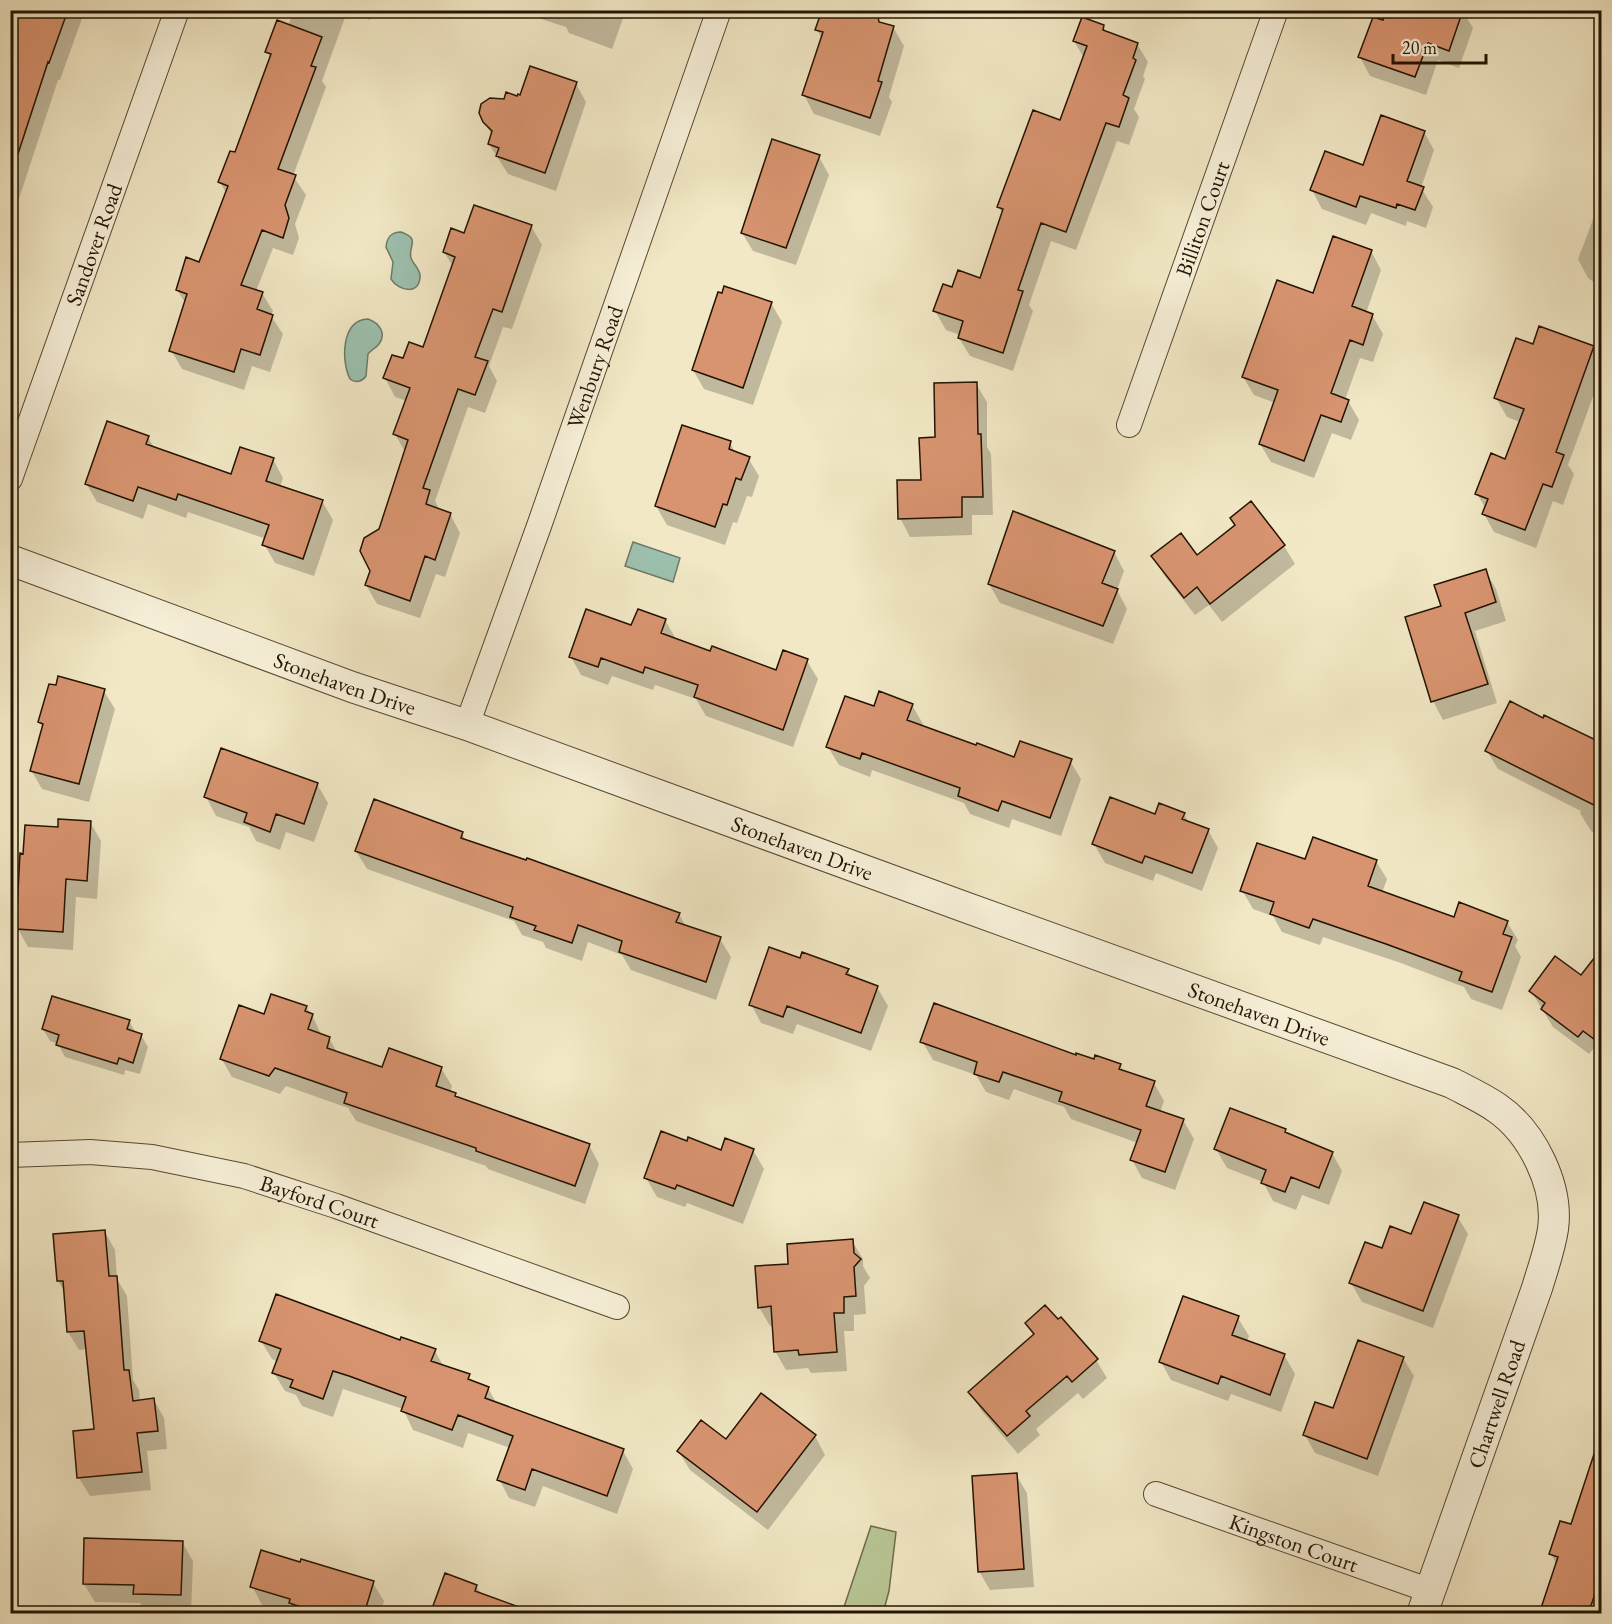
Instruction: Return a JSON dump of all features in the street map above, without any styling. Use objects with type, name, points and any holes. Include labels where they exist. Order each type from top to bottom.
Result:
[{"type":"street","name":"Sandover Road","points":[[10,479],[177,10]]},
{"type":"street","name":"Wenbury Road","points":[[467,725],[719,10]]},
{"type":"street","name":"Billiton Court","points":[[1129,425],[1276,10]]},
{"type":"street","name":"Stonehaven Drive","points":[[10,560],[352,687],[467,725],[1452,1083],[1498,1108],[1525,1134],[1543,1165],[1551,1191]]},
{"type":"street","name":"Bayford Court","points":[[10,1155],[90,1152],[152,1156],[244,1176],[336,1206],[617,1307]]},
{"type":"street","name":"Chartwell Road","points":[[1426,1602],[1549,1252],[1554,1227],[1551,1191]]},
{"type":"street","name":"Kingston Court","points":[[1156,1494],[1426,1602]]},
{"type":"shaded area","points":[[401,232],[411,237],[411,258],[420,275],[417,286],[409,289],[399,287],[391,279],[393,262],[386,247],[390,236]]},
{"type":"shaded area","points":[[368,319],[381,329],[382,336],[379,344],[368,354],[366,376],[360,381],[354,381],[350,379],[345,362],[348,334],[359,321]]},
{"type":"shaded area","points":[[633,542],[680,558],[673,582],[625,566]]},
{"type":"shaded area","points":[[871,1526],[896,1532],[889,1591],[883,1613],[842,1613]]},
{"type":"building","points":[[10,10],[68,10],[48,62],[16,160],[10,160]]},
{"type":"building","points":[[822,10],[862,10],[878,16],[879,22],[894,26],[878,81],[882,82],[870,118],[802,95],[823,32],[815,30]]},
{"type":"building","points":[[1393,10],[1463,10],[1449,51],[1428,43],[1415,77],[1358,57],[1373,17],[1383,20],[1385,15],[1391,16]]},
{"type":"building","points":[[1082,17],[1104,25],[1103,30],[1138,43],[1133,58],[1136,60],[1123,95],[1129,98],[1119,127],[1106,123],[1066,232],[1041,223],[1018,290],[1023,291],[1003,353],[958,338],[963,321],[933,311],[943,284],[952,287],[958,270],[980,278],[1003,209],[997,207],[1033,110],[1060,120],[1087,46],[1073,41]]},
{"type":"building","points":[[277,20],[322,37],[311,66],[316,67],[278,169],[296,175],[285,205],[289,218],[283,238],[262,230],[241,285],[263,292],[257,309],[273,315],[260,355],[241,349],[234,372],[169,351],[187,294],[176,290],[186,257],[199,262],[228,186],[218,182],[230,151],[235,152],[271,54],[265,52]]},
{"type":"building","points":[[530,66],[577,82],[545,173],[496,156],[499,148],[488,144],[492,131],[483,122],[479,113],[481,104],[490,98],[504,99],[506,92],[520,95]]},
{"type":"building","points":[[1381,115],[1425,131],[1407,181],[1424,187],[1415,210],[1397,204],[1396,208],[1360,196],[1356,207],[1310,190],[1325,151],[1363,165]]},
{"type":"building","points":[[772,139],[820,155],[786,248],[741,233]]},
{"type":"building","points":[[474,205],[532,225],[502,312],[493,309],[475,357],[488,361],[475,395],[458,389],[423,488],[430,490],[426,504],[451,513],[435,560],[425,556],[410,601],[365,585],[370,571],[360,551],[364,538],[379,529],[408,440],[393,434],[410,388],[383,378],[392,355],[403,358],[409,342],[423,347],[455,257],[443,252],[451,228],[464,233]]},
{"type":"building","points":[[1333,236],[1372,250],[1352,306],[1373,314],[1363,345],[1350,340],[1331,393],[1349,400],[1341,422],[1321,415],[1304,461],[1259,444],[1278,390],[1242,377],[1277,280],[1313,293]]},
{"type":"building","points":[[724,286],[772,302],[743,388],[692,370],[718,292],[722,293]]},
{"type":"building","points":[[1539,326],[1594,346],[1556,452],[1564,455],[1552,487],[1543,484],[1525,530],[1482,514],[1488,499],[1475,494],[1491,453],[1505,459],[1524,409],[1494,398],[1516,338],[1533,344]]},
{"type":"building","points":[[977,382],[983,497],[962,497],[962,517],[898,519],[897,480],[921,480],[919,438],[935,437],[934,383]]},
{"type":"building","points":[[107,421],[149,436],[146,444],[231,474],[240,447],[274,458],[266,481],[323,500],[303,559],[262,545],[269,525],[178,494],[176,500],[138,487],[133,501],[85,484]]},
{"type":"building","points":[[682,425],[731,441],[729,449],[750,457],[741,480],[736,478],[727,505],[723,504],[715,527],[655,506]]},
{"type":"building","points":[[1251,501],[1285,545],[1210,604],[1197,587],[1184,598],[1151,556],[1181,533],[1197,555],[1235,525],[1230,518]]},
{"type":"building","points":[[1013,511],[1115,551],[1102,583],[1118,589],[1103,626],[988,584]]},
{"type":"building","points":[[1486,569],[1496,602],[1465,613],[1488,684],[1431,702],[1405,617],[1441,606],[1434,585]]},
{"type":"building","points":[[586,609],[631,625],[638,609],[666,619],[661,633],[710,651],[712,646],[776,670],[783,650],[808,659],[783,730],[694,697],[698,685],[645,667],[643,673],[601,658],[598,667],[569,657]]},
{"type":"building","points":[[58,676],[105,689],[79,784],[30,771],[43,724],[38,722],[49,684],[56,685]]},
{"type":"building","points":[[879,691],[913,704],[907,720],[976,745],[977,743],[1014,757],[1020,741],[1072,759],[1050,818],[1002,801],[998,811],[958,796],[960,788],[862,753],[860,759],[826,747],[845,696],[874,706]]},
{"type":"building","points":[[1510,701],[1602,743],[1602,809],[1485,751]]},
{"type":"building","points":[[221,748],[318,783],[304,824],[276,814],[270,832],[244,822],[247,813],[204,797]]},
{"type":"building","points":[[1110,797],[1155,814],[1159,803],[1185,813],[1182,819],[1209,829],[1192,873],[1145,856],[1142,863],[1092,844]]},
{"type":"building","points":[[374,799],[463,832],[461,838],[526,860],[527,858],[680,913],[676,922],[721,937],[706,982],[619,952],[622,941],[578,925],[572,943],[534,930],[536,926],[510,917],[513,907],[355,851]]},
{"type":"building","points":[[58,819],[91,821],[87,881],[66,879],[63,932],[16,929],[20,853],[23,854],[25,825],[58,827]]},
{"type":"building","points":[[1313,837],[1377,860],[1368,886],[1454,917],[1459,902],[1508,921],[1503,934],[1512,937],[1492,992],[1459,980],[1462,972],[1386,944],[1313,919],[1309,928],[1270,914],[1274,902],[1240,891],[1257,843],[1305,859]]},
{"type":"building","points":[[769,947],[800,958],[802,952],[849,969],[846,974],[878,986],[861,1033],[787,1006],[783,1017],[749,1005]]},
{"type":"building","points":[[1602,948],[1602,1045],[1583,1031],[1578,1037],[1541,1009],[1545,1003],[1529,991],[1555,956],[1581,975]]},
{"type":"building","points":[[271,994],[307,1006],[305,1011],[313,1014],[308,1029],[330,1037],[327,1048],[382,1067],[389,1048],[442,1067],[436,1086],[456,1093],[455,1096],[590,1144],[575,1186],[476,1151],[476,1148],[344,1103],[347,1093],[275,1068],[269,1076],[220,1059],[239,1005],[264,1014]]},
{"type":"building","points":[[52,996],[130,1020],[127,1029],[142,1034],[133,1063],[119,1058],[117,1064],[56,1045],[59,1035],[42,1029]]},
{"type":"building","points":[[934,1003],[1076,1055],[1076,1053],[1094,1059],[1095,1055],[1121,1064],[1119,1069],[1155,1081],[1146,1106],[1184,1119],[1165,1172],[1130,1160],[1141,1130],[1059,1101],[1062,1092],[1003,1072],[999,1082],[974,1074],[977,1062],[920,1042]]},
{"type":"building","points":[[1230,1108],[1286,1129],[1285,1132],[1333,1152],[1319,1188],[1291,1177],[1285,1192],[1261,1183],[1266,1170],[1214,1149]]},
{"type":"building","points":[[661,1131],[687,1141],[688,1137],[721,1150],[725,1138],[754,1149],[733,1206],[677,1185],[675,1189],[644,1178]]},
{"type":"building","points":[[1424,1202],[1459,1215],[1423,1311],[1349,1283],[1365,1242],[1382,1248],[1390,1226],[1411,1234]]},
{"type":"building","points":[[105,1230],[109,1276],[117,1276],[124,1370],[129,1370],[133,1401],[154,1398],[158,1431],[137,1433],[142,1472],[77,1478],[73,1431],[94,1429],[84,1331],[67,1332],[63,1281],[57,1281],[53,1234]]},
{"type":"building","points":[[853,1239],[854,1253],[861,1259],[854,1267],[856,1296],[844,1297],[844,1313],[834,1313],[837,1352],[799,1355],[798,1350],[774,1352],[771,1306],[758,1308],[755,1266],[788,1264],[787,1244]]},
{"type":"building","points":[[276,1294],[400,1340],[401,1337],[436,1349],[431,1361],[470,1374],[468,1379],[489,1387],[485,1398],[624,1449],[607,1496],[532,1469],[525,1490],[497,1480],[513,1436],[458,1415],[452,1430],[401,1411],[406,1397],[349,1376],[333,1371],[323,1399],[290,1387],[293,1380],[272,1373],[281,1349],[259,1341]]},
{"type":"building","points":[[1183,1296],[1239,1316],[1232,1335],[1285,1354],[1270,1395],[1221,1376],[1218,1384],[1159,1362]]},
{"type":"building","points":[[1045,1305],[1058,1319],[1061,1317],[1098,1359],[1072,1382],[1067,1376],[1026,1411],[1030,1416],[1007,1436],[968,1392],[1034,1334],[1025,1323]]},
{"type":"building","points":[[1358,1340],[1404,1357],[1367,1459],[1303,1435],[1315,1402],[1333,1408]]},
{"type":"building","points":[[761,1393],[816,1435],[757,1512],[677,1451],[701,1420],[726,1439]]},
{"type":"building","points":[[1597,1445],[1602,1446],[1602,1574],[1588,1614],[1539,1614],[1558,1557],[1549,1554],[1560,1521],[1571,1524]]},
{"type":"building","points":[[1017,1473],[1024,1569],[978,1572],[972,1476]]},
{"type":"building","points":[[84,1538],[183,1541],[181,1595],[133,1594],[134,1585],[83,1584]]},
{"type":"building","points":[[261,1550],[300,1562],[301,1559],[374,1581],[364,1614],[323,1614],[289,1603],[290,1599],[250,1587]]},
{"type":"building","points":[[445,1573],[477,1585],[475,1591],[530,1611],[529,1614],[430,1614]]}]
